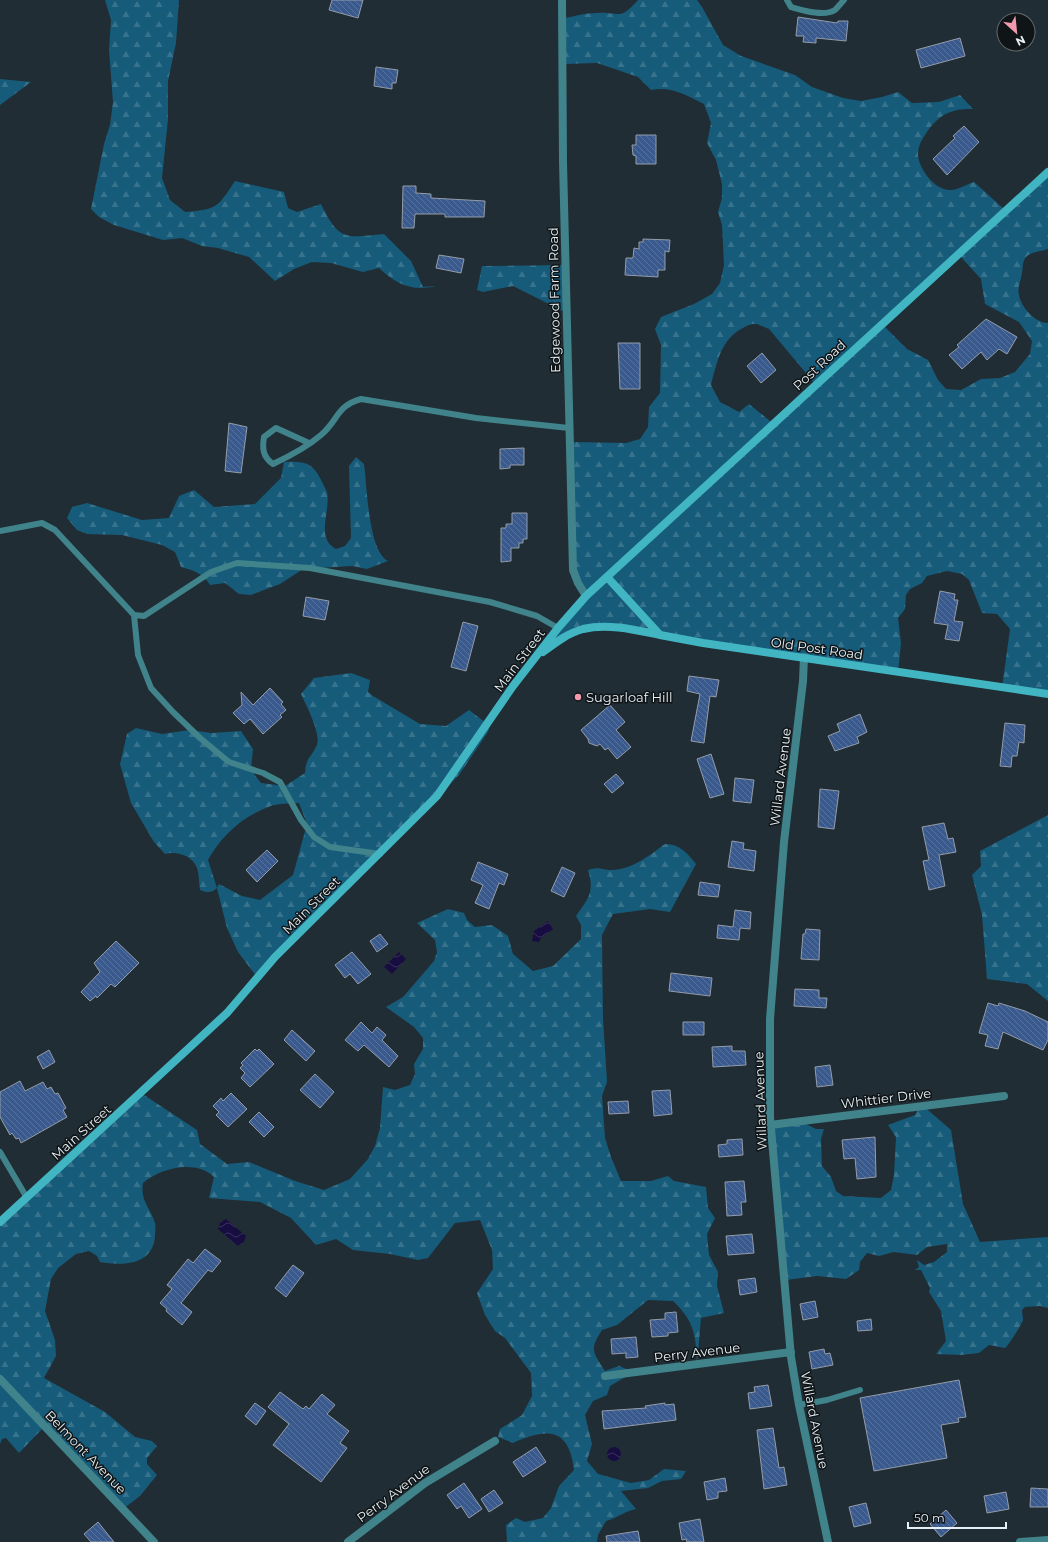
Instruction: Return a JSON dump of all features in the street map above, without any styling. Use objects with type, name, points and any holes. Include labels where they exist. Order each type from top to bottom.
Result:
[{"type":"main road","name":"Post Road","points":[[608,578],[1048,172]]},
{"type":"main road","name":"Main Street","points":[[0,1222],[227,1013],[276,957],[437,796],[514,686],[558,628],[586,596],[608,578]]},
{"type":"main road","points":[[608,578],[660,635]]},
{"type":"main road","name":"Old Post Road","points":[[537,655],[566,636],[583,629],[604,627],[1048,694]]},
{"type":"street","name":"Edgewood Farm Road","points":[[562,0],[569,428],[573,570],[578,583],[586,596]]},
{"type":"street","name":"Willard Avenue","points":[[804,657],[803,680],[784,842],[770,1019],[770,1125],[791,1352],[799,1405],[828,1542]]},
{"type":"street","name":"Whittier Drive","points":[[770,1125],[1004,1096]]},
{"type":"street","name":"Perry Avenue","points":[[605,1376],[791,1352]]},
{"type":"street","name":"Belmont Avenue","points":[[0,1378],[154,1542]]},
{"type":"street","name":"Perry Avenue","points":[[348,1542],[424,1483],[495,1441]]},
{"type":"street","points":[[1020,1542],[1048,1540]]},
{"type":"lane","points":[[787,0],[791,7],[802,10],[828,13],[835,10],[844,0]]},
{"type":"lane","points":[[309,443],[276,428],[264,437],[263,452],[267,460],[273,464],[290,457],[321,435],[341,409],[349,402],[361,399],[476,418],[569,428]]},
{"type":"lane","points":[[0,531],[42,523],[55,530],[134,615],[138,655],[151,688],[173,712],[200,738],[229,762],[263,773],[280,782],[301,820],[314,837],[330,846],[380,854]]},
{"type":"lane","points":[[134,615],[144,616],[211,572],[237,563],[310,568],[490,602],[537,616],[558,628]]},
{"type":"lane","points":[[0,1152],[26,1198]]},
{"type":"lane","points":[[799,1405],[827,1400],[860,1390]]},
{"type":"green space","points":[[105,0],[179,0],[176,43],[168,81],[168,119],[162,178],[170,200],[185,212],[211,208],[220,202],[235,181],[284,192],[288,208],[297,212],[321,204],[333,225],[345,234],[360,236],[384,234],[411,261],[423,287],[436,286],[419,288],[405,285],[385,274],[379,268],[363,272],[331,263],[312,262],[294,269],[275,281],[249,257],[218,248],[202,246],[182,238],[163,240],[114,225],[99,217],[91,209],[104,144],[110,125],[113,102],[109,50],[111,20]]},
{"type":"green space","points":[[638,0],[697,0],[723,45],[741,56],[795,75],[812,87],[843,98],[861,101],[898,92],[912,103],[939,102],[960,95],[973,109],[957,110],[945,114],[939,118],[925,135],[919,149],[918,155],[921,167],[929,178],[939,187],[951,190],[974,182],[1005,210],[1048,175],[1048,249],[1025,258],[1018,289],[1020,300],[1029,314],[1038,320],[1048,323],[1048,696],[1002,688],[1010,629],[997,614],[982,613],[969,580],[962,574],[947,571],[927,576],[922,583],[910,589],[906,595],[905,609],[898,618],[901,643],[898,673],[606,629],[590,630],[550,643],[587,599],[573,567],[572,442],[626,443],[640,439],[648,427],[649,407],[660,393],[661,345],[655,329],[661,317],[694,304],[712,294],[720,283],[724,265],[722,225],[718,212],[722,198],[722,184],[716,160],[707,143],[711,123],[704,104],[672,90],[651,90],[638,77],[597,63],[564,64],[565,18],[592,13],[618,14],[627,11]],"holes":[[[961,257],[981,279],[985,304],[1019,322],[1032,341],[1030,354],[1015,372],[1000,378],[981,379],[961,390],[946,389],[938,380],[928,360],[907,349],[885,327]],[[752,324],[757,324],[769,329],[816,385],[775,425],[749,404],[739,412],[720,402],[711,385],[716,365],[723,348],[734,334],[742,328]]]},
{"type":"green space","points":[[0,79],[31,82],[0,105]]},
{"type":"green space","points":[[565,265],[565,312],[513,286],[483,292],[477,290],[482,266]]},
{"type":"green space","points":[[356,457],[364,464],[372,531],[376,545],[381,555],[388,561],[367,569],[352,566],[303,569],[280,584],[251,595],[239,594],[225,583],[210,585],[205,578],[198,573],[181,567],[175,552],[162,545],[122,535],[87,534],[77,530],[67,518],[72,507],[87,503],[142,520],[169,518],[179,496],[194,490],[214,507],[255,504],[281,478],[284,462],[301,462],[310,465],[317,472],[327,492],[328,499],[325,524],[326,538],[336,549],[345,546],[351,538],[349,466]]},
{"type":"green space","points":[[351,673],[370,680],[368,692],[420,724],[446,726],[469,710],[490,726],[488,732],[459,775],[257,977],[238,952],[227,928],[217,888],[209,892],[200,890],[199,876],[195,864],[188,857],[183,855],[174,853],[165,854],[154,842],[131,803],[120,764],[127,734],[136,728],[162,734],[190,730],[211,733],[241,731],[253,749],[251,770],[261,783],[285,786],[305,773],[308,761],[317,745],[318,740],[315,726],[301,694],[314,678]],"holes":[[[299,803],[307,824],[293,875],[260,900],[242,896],[219,884],[217,888],[208,860],[220,842],[234,827],[251,815],[274,805]]]},
{"type":"green space","points":[[1048,815],[1048,1001],[1027,984],[987,979],[982,915],[972,875],[981,866],[980,851]]},
{"type":"green space","points":[[665,844],[679,847],[696,864],[670,912],[650,909],[613,914],[602,935],[603,1018],[607,1082],[602,1096],[605,1138],[621,1181],[651,1181],[668,1176],[674,1181],[706,1187],[708,1208],[715,1218],[707,1234],[709,1255],[718,1272],[717,1286],[724,1313],[701,1318],[697,1365],[693,1330],[686,1316],[673,1301],[648,1300],[617,1325],[602,1330],[595,1342],[594,1351],[605,1371],[619,1366],[634,1372],[610,1386],[607,1395],[593,1401],[585,1415],[592,1444],[587,1461],[598,1474],[631,1483],[649,1480],[664,1469],[686,1471],[681,1479],[662,1481],[648,1488],[621,1491],[636,1509],[606,1521],[598,1535],[597,1542],[507,1542],[506,1525],[516,1518],[525,1522],[543,1518],[551,1508],[559,1486],[574,1470],[567,1446],[561,1439],[554,1435],[536,1435],[513,1443],[498,1437],[500,1429],[522,1415],[532,1396],[531,1373],[505,1338],[495,1331],[485,1315],[477,1293],[493,1269],[492,1250],[480,1220],[455,1223],[428,1258],[418,1260],[390,1254],[353,1250],[336,1239],[316,1245],[291,1218],[260,1202],[209,1198],[214,1177],[206,1171],[188,1167],[159,1173],[143,1183],[142,1189],[144,1199],[153,1217],[155,1225],[153,1246],[149,1253],[136,1261],[118,1264],[100,1262],[97,1256],[89,1251],[76,1254],[58,1268],[51,1279],[45,1311],[55,1340],[56,1356],[44,1378],[105,1412],[135,1437],[152,1441],[157,1446],[147,1458],[147,1464],[157,1475],[140,1496],[123,1509],[43,1428],[19,1453],[6,1438],[2,1439],[0,1444],[0,1224],[141,1093],[197,1130],[200,1144],[227,1164],[249,1162],[295,1181],[324,1190],[350,1179],[368,1159],[375,1146],[380,1128],[383,1087],[395,1090],[410,1085],[415,1074],[414,1064],[423,1049],[423,1038],[414,1027],[386,1007],[403,997],[434,961],[437,952],[435,940],[417,923],[448,909],[464,913],[467,920],[475,927],[492,925],[508,936],[513,954],[533,971],[553,966],[581,939],[581,925],[576,916],[589,895],[591,884],[588,870],[598,868],[612,870],[633,865]]},
{"type":"green space","points":[[921,1104],[951,1130],[963,1204],[980,1242],[1048,1237],[1048,1308],[1040,1306],[1025,1307],[1022,1310],[1023,1320],[1005,1348],[989,1345],[979,1353],[961,1355],[936,1354],[946,1341],[941,1311],[929,1292],[930,1288],[921,1270],[915,1270],[919,1267],[917,1260],[924,1265],[934,1262],[947,1252],[947,1244],[927,1247],[917,1255],[894,1252],[879,1256],[867,1253],[860,1262],[859,1270],[846,1279],[817,1276],[786,1280],[774,1125],[806,1124],[816,1129],[824,1129],[821,1139],[822,1166],[831,1177],[836,1191],[843,1196],[881,1198],[891,1190],[894,1175],[896,1137],[888,1125],[915,1115]]},
{"type":"water","points":[[548,921],[553,929],[541,938],[539,942],[532,941],[534,931]]},
{"type":"water","points":[[399,952],[406,959],[392,974],[384,967]]},
{"type":"water","points":[[226,1219],[246,1236],[244,1242],[238,1246],[218,1229],[220,1223]]},
{"type":"water","points":[[611,1447],[617,1447],[621,1451],[621,1457],[617,1461],[611,1461],[607,1457],[607,1451]]},
{"type":"building","points":[[332,0],[363,0],[358,18],[329,10]]},
{"type":"building","points":[[798,17],[837,23],[838,21],[848,21],[846,41],[816,38],[816,43],[803,42],[804,36],[796,36]]},
{"type":"building","points":[[960,38],[965,56],[921,68],[916,50]]},
{"type":"building","points":[[376,67],[398,70],[396,83],[392,83],[392,89],[374,86]]},
{"type":"building","points":[[964,126],[979,142],[947,175],[933,159],[955,138],[953,136]]},
{"type":"building","points":[[636,135],[656,135],[656,164],[636,164],[636,156],[633,155],[632,145],[636,145]]},
{"type":"building","points":[[403,186],[416,186],[416,193],[431,194],[431,198],[485,201],[484,217],[445,217],[445,214],[415,214],[414,228],[402,228]]},
{"type":"building","points":[[643,239],[670,240],[669,252],[665,251],[665,270],[658,270],[658,277],[625,275],[626,258],[633,258],[634,248],[639,249],[639,242],[643,242]]},
{"type":"building","points":[[439,255],[464,259],[461,273],[436,268]]},
{"type":"building","points":[[986,319],[1017,337],[1007,354],[999,349],[987,360],[981,352],[962,369],[949,355],[959,347],[957,345]]},
{"type":"building","points":[[618,343],[640,343],[640,389],[620,389]]},
{"type":"building","points":[[762,353],[776,370],[761,383],[747,366]]},
{"type":"building","points":[[229,423],[247,427],[241,473],[225,471]]},
{"type":"building","points":[[524,448],[524,465],[510,465],[510,468],[500,469],[500,449]]},
{"type":"building","points":[[512,513],[527,513],[527,539],[523,539],[523,543],[519,543],[519,548],[511,548],[511,561],[501,562],[501,528],[506,528],[506,524],[512,524]]},
{"type":"building","points":[[940,591],[955,594],[954,600],[958,600],[954,621],[963,622],[959,641],[945,639],[948,625],[934,623]]},
{"type":"building","points":[[306,597],[329,601],[325,620],[303,616]]},
{"type":"building","points":[[463,622],[478,626],[466,671],[451,667]]},
{"type":"building","points":[[689,676],[719,680],[716,697],[710,696],[704,743],[691,741],[700,694],[687,691]]},
{"type":"building","points":[[270,688],[283,702],[281,704],[286,710],[280,715],[282,717],[263,734],[250,719],[244,724],[233,713],[242,705],[241,692],[253,705]]},
{"type":"building","points":[[610,705],[625,722],[616,730],[631,747],[617,759],[608,748],[605,750],[600,744],[597,746],[589,743],[588,739],[581,730]]},
{"type":"building","points":[[860,714],[867,732],[857,737],[859,743],[835,751],[828,736],[840,731],[837,724]]},
{"type":"building","points":[[1005,723],[1025,725],[1024,743],[1019,742],[1017,756],[1012,756],[1011,767],[1000,766]]},
{"type":"building","points":[[711,754],[724,794],[710,798],[697,759]]},
{"type":"building","points":[[616,774],[624,783],[612,793],[604,784]]},
{"type":"building","points":[[735,778],[754,780],[751,803],[733,801]]},
{"type":"building","points":[[820,789],[839,791],[834,829],[818,827]]},
{"type":"building","points":[[944,823],[948,839],[953,838],[956,852],[939,855],[945,886],[929,890],[923,861],[929,860],[922,827]]},
{"type":"building","points":[[732,841],[744,843],[743,849],[756,851],[754,871],[728,867]]},
{"type":"building","points":[[267,850],[278,861],[257,882],[246,870]]},
{"type":"building","points":[[478,862],[508,874],[504,885],[499,883],[489,909],[475,903],[483,885],[471,880]]},
{"type":"building","points":[[562,867],[575,873],[564,897],[551,891]]},
{"type":"building","points":[[700,882],[720,885],[718,897],[698,895]]},
{"type":"building","points":[[735,910],[751,912],[750,929],[740,928],[739,940],[717,938],[718,925],[733,927]]},
{"type":"building","points":[[806,929],[820,930],[819,960],[801,959],[803,934],[805,934]]},
{"type":"building","points":[[380,934],[388,944],[377,952],[370,941]]},
{"type":"building","points":[[116,941],[139,963],[115,987],[111,984],[97,998],[96,996],[90,1001],[81,992],[100,972],[94,963]]},
{"type":"building","points":[[352,952],[371,974],[358,984],[350,974],[345,978],[335,965]]},
{"type":"building","points":[[671,973],[712,978],[710,996],[669,991]]},
{"type":"building","points":[[795,989],[819,990],[819,998],[827,998],[826,1008],[794,1006]]},
{"type":"building","points":[[988,1003],[998,1006],[999,1003],[1025,1011],[1048,1022],[1048,1040],[1043,1050],[1003,1032],[998,1049],[985,1046],[988,1035],[979,1033]]},
{"type":"building","points":[[361,1022],[372,1033],[377,1027],[386,1035],[382,1040],[398,1056],[389,1067],[364,1045],[358,1051],[345,1040]]},
{"type":"building","points":[[683,1022],[704,1022],[704,1035],[683,1035]]},
{"type":"building","points":[[292,1030],[315,1051],[306,1061],[284,1040]]},
{"type":"building","points":[[732,1046],[732,1051],[745,1051],[746,1065],[713,1067],[712,1047]]},
{"type":"building","points":[[255,1049],[257,1051],[259,1049],[274,1064],[250,1087],[241,1078],[245,1073],[240,1068],[243,1065],[241,1063]]},
{"type":"building","points":[[49,1050],[55,1062],[43,1069],[37,1057]]},
{"type":"building","points":[[830,1065],[833,1085],[817,1087],[815,1067]]},
{"type":"building","points":[[315,1074],[334,1092],[320,1108],[300,1090]]},
{"type":"building","points":[[20,1081],[25,1091],[43,1082],[47,1089],[51,1087],[55,1094],[58,1093],[66,1108],[63,1110],[67,1117],[21,1143],[19,1138],[16,1139],[12,1133],[10,1135],[0,1117],[0,1092]]},
{"type":"building","points":[[670,1090],[672,1114],[654,1116],[652,1091]]},
{"type":"building","points":[[231,1093],[247,1109],[228,1127],[216,1115],[219,1112],[213,1106],[221,1098],[223,1101]]},
{"type":"building","points":[[628,1101],[629,1113],[609,1114],[608,1102]]},
{"type":"building","points":[[259,1112],[274,1127],[264,1137],[249,1122]]},
{"type":"building","points":[[875,1137],[876,1177],[857,1179],[855,1158],[844,1159],[842,1140]]},
{"type":"building","points":[[742,1139],[743,1155],[719,1157],[718,1145],[727,1144],[727,1140]]},
{"type":"building","points":[[744,1181],[746,1202],[741,1202],[742,1215],[727,1216],[725,1182]]},
{"type":"building","points":[[752,1234],[754,1253],[728,1255],[726,1236]]},
{"type":"building","points":[[205,1249],[221,1261],[212,1272],[208,1270],[181,1303],[192,1312],[182,1325],[166,1311],[167,1309],[160,1303],[172,1289],[167,1285],[188,1259],[193,1263]]},
{"type":"building","points":[[293,1265],[304,1273],[286,1297],[275,1288]]},
{"type":"building","points":[[755,1278],[757,1292],[740,1295],[738,1280]]},
{"type":"building","points":[[815,1301],[818,1317],[803,1320],[800,1304]]},
{"type":"building","points":[[676,1312],[678,1332],[668,1333],[668,1336],[652,1337],[650,1320],[665,1319],[665,1313]]},
{"type":"building","points":[[871,1319],[872,1330],[858,1331],[857,1321]]},
{"type":"building","points":[[636,1337],[638,1357],[626,1358],[626,1353],[612,1354],[611,1339]]},
{"type":"building","points":[[824,1349],[825,1354],[830,1353],[833,1365],[812,1369],[809,1352]]},
{"type":"building","points":[[959,1380],[966,1417],[958,1418],[959,1422],[941,1425],[947,1458],[874,1471],[860,1398]]},
{"type":"building","points":[[768,1385],[772,1406],[750,1409],[748,1393],[755,1392],[754,1387]]},
{"type":"building","points":[[280,1392],[303,1409],[306,1406],[309,1409],[322,1394],[335,1405],[327,1414],[349,1431],[340,1443],[347,1448],[321,1482],[273,1445],[289,1424],[268,1407]]},
{"type":"building","points":[[255,1403],[266,1411],[256,1425],[245,1416]]},
{"type":"building","points":[[665,1403],[665,1405],[674,1404],[676,1420],[604,1429],[602,1411],[646,1408],[645,1406]]},
{"type":"building","points":[[773,1428],[779,1468],[784,1467],[787,1485],[764,1489],[757,1430]]},
{"type":"building","points":[[536,1447],[546,1462],[523,1477],[513,1462]]},
{"type":"building","points":[[725,1478],[727,1491],[718,1492],[718,1498],[707,1500],[704,1482]]},
{"type":"building","points":[[464,1483],[482,1509],[469,1518],[461,1506],[457,1509],[447,1495]]},
{"type":"building","points":[[1031,1488],[1048,1489],[1048,1507],[1030,1507]]},
{"type":"building","points":[[494,1490],[503,1503],[489,1512],[481,1499]]},
{"type":"building","points":[[1006,1492],[1009,1509],[987,1513],[984,1496]]},
{"type":"building","points":[[866,1503],[871,1523],[854,1527],[849,1507]]},
{"type":"building","points":[[946,1510],[957,1523],[941,1537],[930,1524]]},
{"type":"building","points":[[700,1519],[704,1542],[687,1542],[686,1539],[682,1540],[679,1523]]},
{"type":"building","points":[[98,1522],[114,1542],[91,1542],[84,1534]]},
{"type":"building","points":[[638,1531],[640,1542],[607,1542],[606,1536]]},
{"type":"place","name":"Sugarloaf Hill","points":[[578,697]]}]
